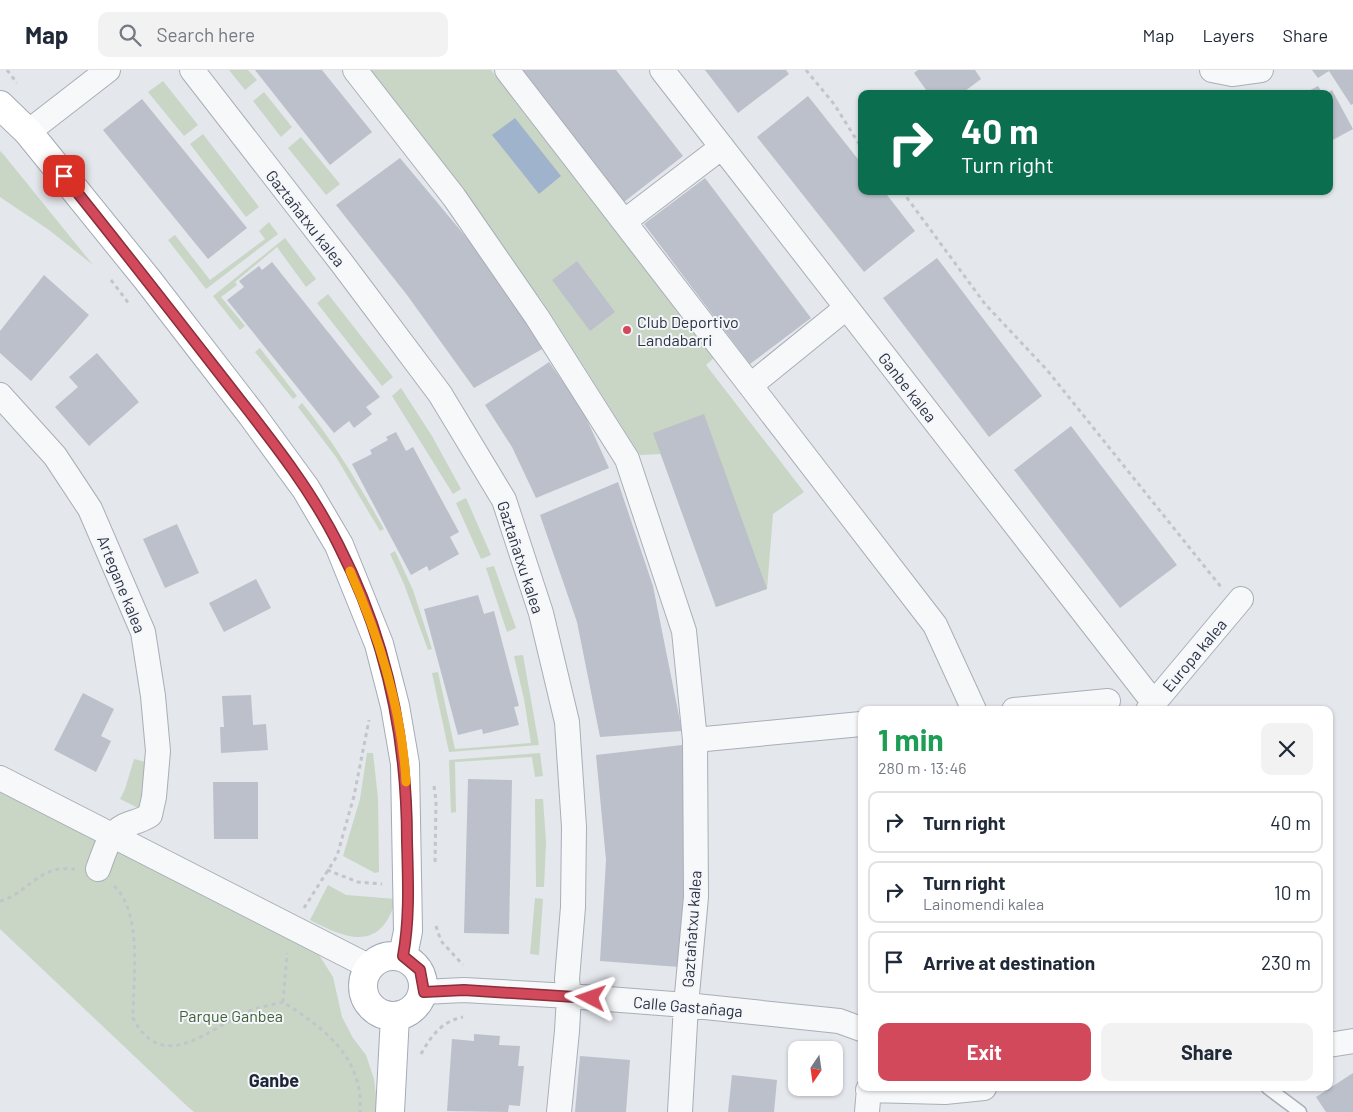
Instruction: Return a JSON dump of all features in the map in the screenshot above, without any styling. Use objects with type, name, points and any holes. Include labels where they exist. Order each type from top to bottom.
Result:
[{"type":"main road","points":[[0,105],[28,132],[147,279],[252,415],[306,489],[339,545],[379,644],[395,706],[405,764],[408,930],[403,956]]},
{"type":"main road","points":[[386,956],[403,956],[420,970],[424,992],[413,1011],[395,1016],[385,1016],[375,1010],[365,998],[362,988],[364,978],[376,960],[386,956]]},
{"type":"main road","points":[[390,1112],[395,1016]]},
{"type":"street","points":[[28,132],[108,70]]},
{"type":"street","name":"Gaztañatxu kalea","points":[[192,70],[440,394],[504,500],[541,613],[567,722],[574,827],[573,907],[567,978],[569,996],[560,1112]]},
{"type":"street","name":"Gaztañatxu kalea","points":[[355,70],[406,134],[538,317],[627,459],[684,631],[696,740],[696,897],[686,1005],[680,1112]]},
{"type":"street","points":[[507,70],[935,625],[972,706]]},
{"type":"street","name":"Ganbe kalea","points":[[662,70],[1150,706]]},
{"type":"street","points":[[1212,70],[1232,74],[1261,70]]},
{"type":"street","points":[[625,222],[722,147]]},
{"type":"street","points":[[751,385],[846,308]]},
{"type":"street","name":"Artegane kalea","points":[[0,395],[56,456],[90,510],[116,566],[143,632],[153,696],[158,751],[154,797],[150,815],[136,823],[125,826],[113,834]]},
{"type":"street","name":"Europa kalea","points":[[1152,706],[1238,602]]},
{"type":"street","points":[[1056,706],[1108,701]]},
{"type":"street","points":[[696,740],[858,724]]},
{"type":"street","points":[[0,778],[113,834],[370,967]]},
{"type":"street","points":[[98,869],[113,834]]},
{"type":"street","name":"Calle Gastañaga","points":[[424,992],[464,990],[686,1005],[839,1021],[858,1029]]},
{"type":"street","points":[[1333,1044],[1353,1041]]},
{"type":"street","points":[[868,1096],[955,1091]]},
{"type":"lane","points":[[1272,1091],[1300,1112]]},
{"type":"path","points":[[7,70],[18,84]]},
{"type":"path","points":[[806,70],[834,104],[858,141]]},
{"type":"path","points":[[905,195],[985,304],[1047,370],[1238,602]]},
{"type":"path","points":[[110,279],[134,309]]},
{"type":"path","points":[[283,1002],[288,942],[294,927],[337,856],[354,796],[369,719]]},
{"type":"path","points":[[434,783],[436,801],[435,872]]},
{"type":"path","points":[[0,901],[11,898],[39,878],[55,870],[98,869],[118,890],[129,908],[133,929],[134,1018],[139,1029],[149,1039],[161,1044],[194,1042],[244,1013],[283,1002]]},
{"type":"path","points":[[327,870],[358,882],[408,886]]},
{"type":"path","points":[[435,921],[441,941],[452,956],[469,969]]},
{"type":"path","points":[[283,1002],[335,1039],[352,1064],[361,1099],[360,1112]]},
{"type":"path","points":[[416,1062],[432,1034],[452,1019],[469,1015]]},
{"type":"green space","points":[[229,70],[248,70],[257,80],[245,90]]},
{"type":"green space","name":"Club Deportivo Landabarri","points":[[368,70],[491,70],[715,357],[706,365],[804,492],[773,514],[767,589],[716,607],[661,454],[640,455],[543,302]]},
{"type":"green space","points":[[163,81],[198,125],[184,136],[148,92]]},
{"type":"green space","points":[[264,92],[292,127],[281,137],[253,101]]},
{"type":"green space","points":[[203,134],[259,207],[246,217],[190,144]]},
{"type":"green space","points":[[301,137],[340,184],[326,195],[288,148]]},
{"type":"green space","points":[[0,151],[93,265],[49,230],[0,197]]},
{"type":"green space","points":[[269,222],[278,234],[206,289],[168,240],[175,235],[210,280],[265,239],[259,231]]},
{"type":"green space","points":[[285,238],[316,279],[306,287],[277,247],[235,282],[237,285],[221,297],[245,326],[240,330],[213,296]]},
{"type":"green space","points":[[328,294],[393,377],[382,386],[317,303]]},
{"type":"green space","points":[[260,348],[297,396],[293,399],[255,352]]},
{"type":"green space","points":[[401,388],[432,436],[461,489],[453,494],[392,396]]},
{"type":"green space","points":[[302,403],[336,449],[384,529],[380,531],[336,457],[298,407]]},
{"type":"green space","points":[[466,498],[491,555],[481,559],[456,503]]},
{"type":"green space","points":[[395,551],[413,590],[432,649],[428,650],[404,584],[390,554]]},
{"type":"green space","points":[[494,566],[516,628],[507,632],[486,568]]},
{"type":"green space","points":[[523,655],[539,745],[449,752],[432,673],[438,672],[455,749],[531,743],[524,699],[514,656]]},
{"type":"green space","points":[[367,753],[373,753],[378,798],[379,872],[375,873],[343,856],[360,799]]},
{"type":"green space","points":[[540,753],[543,776],[535,777],[532,757],[455,762],[456,812],[451,813],[449,760]]},
{"type":"green space","points":[[134,759],[146,762],[142,810],[120,799]]},
{"type":"green space","name":"Parque Ganbea","points":[[0,790],[319,955],[333,977],[342,1017],[353,1038],[366,1055],[374,1079],[378,1112],[194,1112],[0,929]]},
{"type":"green space","points":[[535,799],[543,799],[546,842],[544,887],[536,887]]},
{"type":"green space","points":[[328,885],[346,895],[396,899],[390,916],[382,927],[372,934],[362,937],[350,936],[337,933],[310,920]]},
{"type":"green space","points":[[535,898],[543,899],[539,955],[530,954]]},
{"type":"water","points":[[515,118],[561,176],[539,194],[492,135]]},
{"type":"building","points":[[255,70],[322,70],[372,132],[330,165]]},
{"type":"building","points":[[520,70],[616,70],[683,156],[624,202]]},
{"type":"building","points":[[705,70],[786,70],[789,74],[738,113]]},
{"type":"building","points":[[918,70],[975,70],[981,79],[966,90],[926,90],[914,73]]},
{"type":"building","points":[[1312,70],[1353,70],[1353,104],[1351,105],[1329,71],[1318,78]]},
{"type":"building","points":[[1318,86],[1320,90],[1310,90]]},
{"type":"building","points":[[1333,92],[1353,129],[1333,140]]},
{"type":"building","points":[[808,96],[858,159],[858,195],[887,195],[915,231],[864,272],[757,137]]},
{"type":"building","points":[[142,99],[247,228],[208,259],[103,130]]},
{"type":"building","points":[[400,158],[471,243],[544,348],[474,388],[407,295],[336,205]]},
{"type":"building","points":[[705,178],[811,318],[750,364],[644,224]]},
{"type":"building","points":[[937,258],[1042,396],[989,437],[883,298]]},
{"type":"building","points":[[577,261],[615,312],[590,331],[552,280]]},
{"type":"building","points":[[272,262],[380,397],[366,407],[372,414],[354,428],[349,421],[334,433],[227,300],[244,287],[239,281],[259,266],[262,270]]},
{"type":"building","points":[[44,275],[89,315],[31,381],[0,353],[0,331]]},
{"type":"building","points":[[97,353],[139,402],[89,446],[55,407],[78,387],[69,377]]},
{"type":"building","points":[[549,362],[582,409],[609,468],[536,498],[512,447],[485,405]]},
{"type":"building","points":[[704,414],[767,589],[716,607],[653,433]]},
{"type":"building","points":[[1071,426],[1177,565],[1120,608],[1014,470]]},
{"type":"building","points":[[396,432],[406,451],[413,447],[459,532],[450,537],[459,554],[429,571],[427,566],[411,575],[352,464],[372,454],[370,450],[388,440],[386,437]]},
{"type":"building","points":[[618,482],[653,586],[682,731],[600,737],[577,622],[540,515]]},
{"type":"building","points":[[177,524],[199,573],[165,588],[143,539]]},
{"type":"building","points":[[256,579],[271,608],[224,632],[209,603]]},
{"type":"building","points":[[478,595],[484,614],[494,611],[519,706],[514,707],[519,725],[483,734],[482,729],[458,735],[424,609]]},
{"type":"building","points":[[83,693],[114,709],[101,736],[111,741],[96,772],[54,750]]},
{"type":"building","points":[[251,695],[253,725],[266,724],[268,750],[221,753],[220,727],[224,727],[222,696]]},
{"type":"building","points":[[682,745],[688,859],[679,967],[600,961],[606,860],[596,755]]},
{"type":"building","points":[[468,779],[512,780],[509,934],[464,933]]},
{"type":"building","points":[[213,782],[258,782],[258,839],[214,839]]},
{"type":"building","points":[[474,1034],[500,1036],[499,1045],[520,1046],[518,1066],[524,1066],[520,1106],[509,1105],[508,1112],[447,1111],[452,1039],[474,1041]]},
{"type":"building","points":[[580,1056],[630,1060],[626,1112],[575,1112]]},
{"type":"building","points":[[1353,1073],[1353,1112],[1326,1112],[1316,1097],[1325,1091],[1333,1091],[1333,1086]]},
{"type":"building","points":[[732,1075],[777,1080],[774,1112],[728,1112]]},
{"type":"slow traffic","points":[[350,571],[379,644],[395,706],[405,764],[406,782]]},
{"type":"place","name":"Club Deportivo Landabarri","points":[[627,330]]},
{"type":"district","name":"Ganbe","points":[[274,1080]]},
{"type":"route","points":[[64,176],[147,279],[252,415],[306,489],[339,545],[379,644],[395,706],[405,764],[407,810],[408,930],[403,956],[413,962],[420,970],[424,992],[464,990],[591,998]]}]
